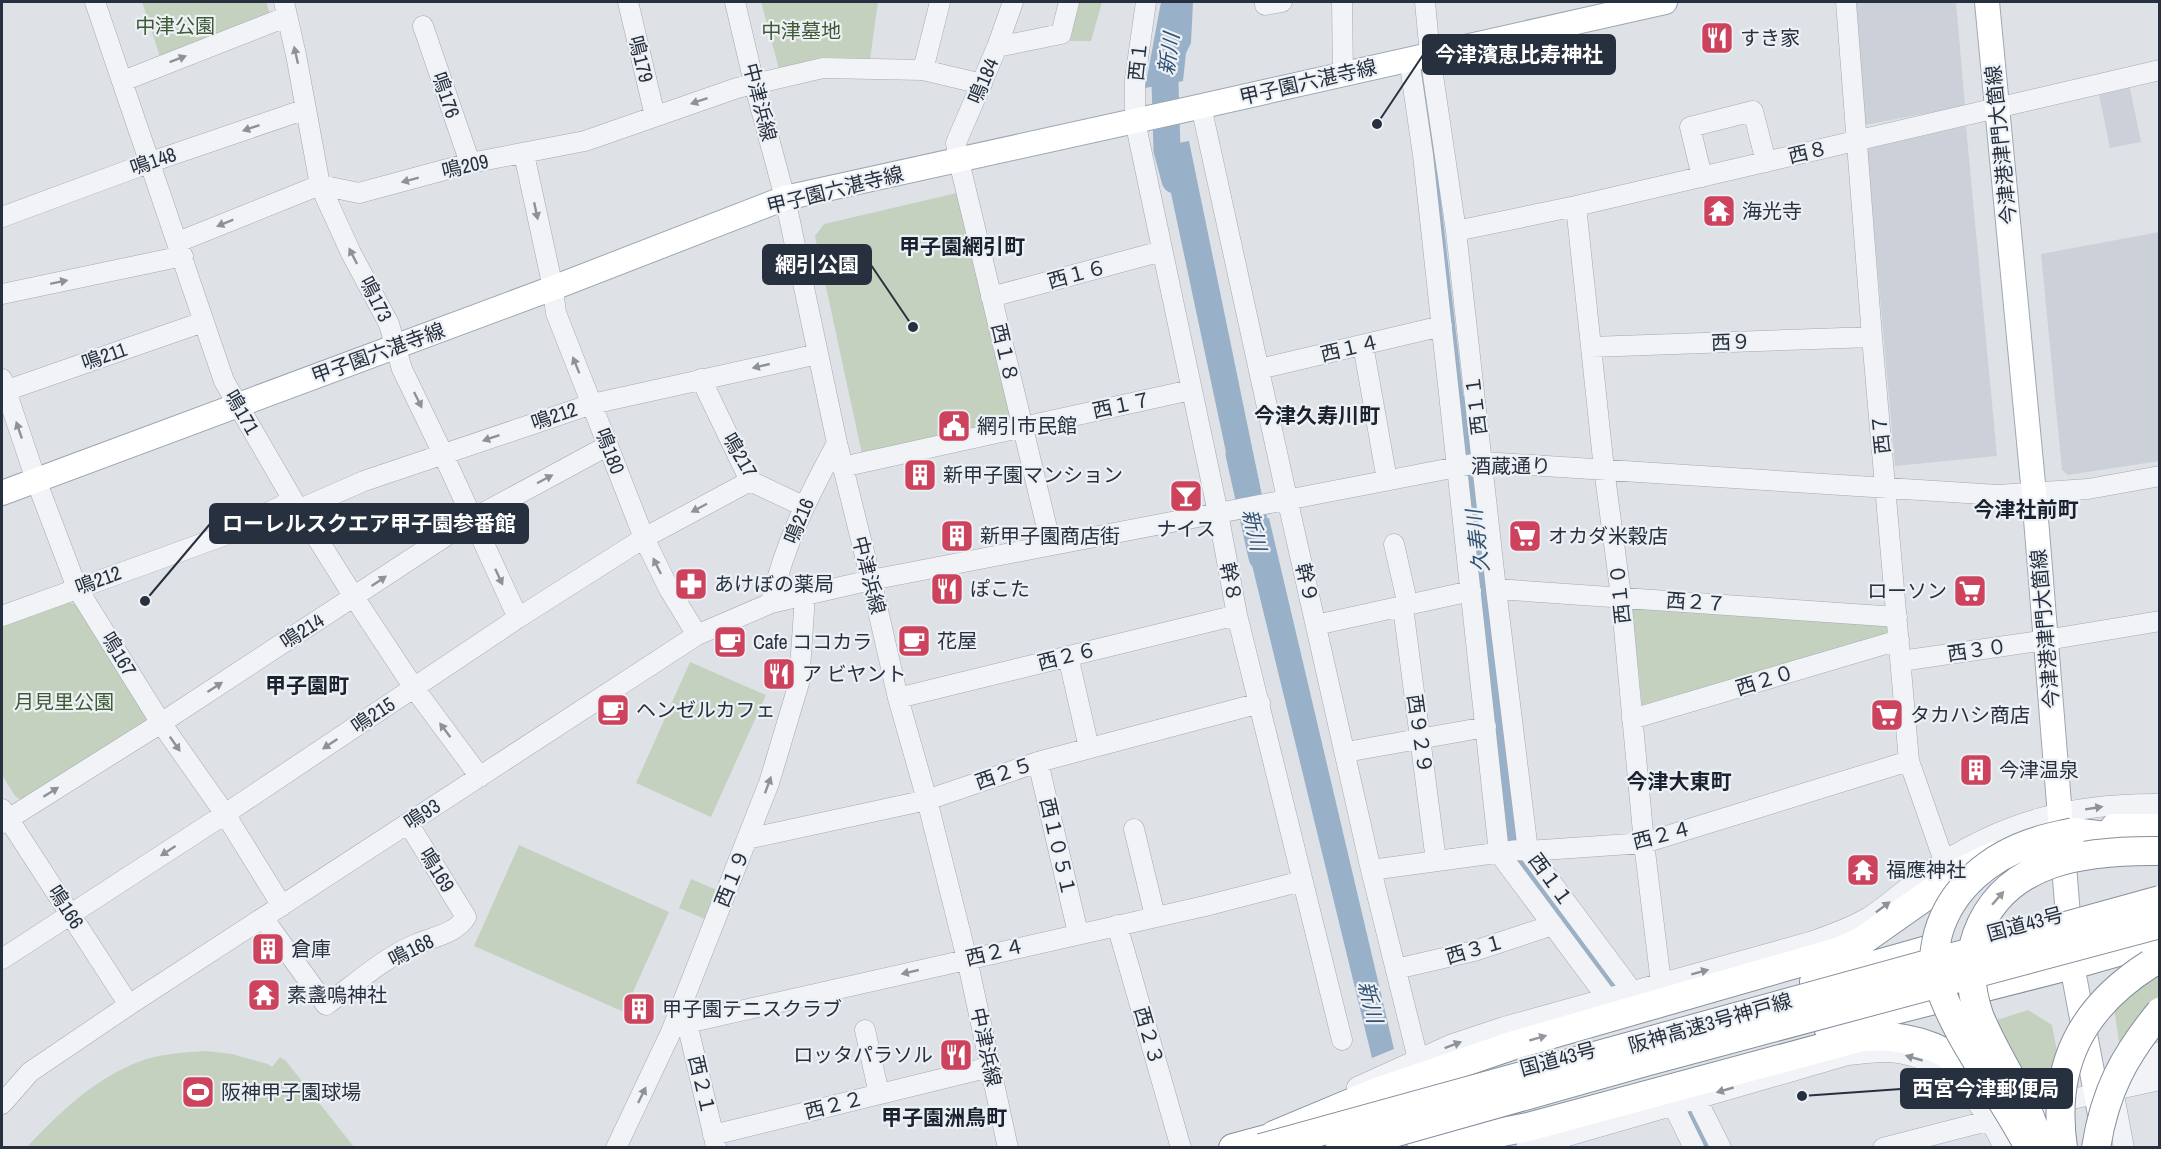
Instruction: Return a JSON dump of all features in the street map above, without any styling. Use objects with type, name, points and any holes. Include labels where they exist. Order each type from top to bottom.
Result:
[{"type":"highway","points":[[2067,823],[2137,842],[2160,852]]},
{"type":"highway","points":[[1997,1114],[1952,1016],[1935,972],[1934,958],[1940,927],[1946,912],[1967,882],[1997,859],[2037,841],[2067,823],[2160,828]]},
{"type":"highway","points":[[1231,1148],[1264,1143],[1390,1088],[1514,1045],[1837,951],[1862,941],[1960,872],[1988,858],[2037,841]]},
{"type":"highway","points":[[2040,1148],[2031,1116],[1986,1031],[1974,998],[1971,977],[1972,954],[1979,928],[1993,903],[2005,889],[2040,868],[2090,854],[2126,851],[2160,852]]},
{"type":"highway","name":"国道43号","points":[[1390,1088],[1664,1030],[1864,967],[2160,889]]},
{"type":"highway","name":"阪神高速3号神戸線","points":[[1264,1143],[2160,900]]},
{"type":"highway","name":"阪神高速3号神戸線","points":[[1340,1148],[1645,1062],[2160,924]]},
{"type":"highway","name":"国道43号","points":[[1355,1148],[1412,1141],[2160,940]]},
{"type":"highway","points":[[2063,1148],[2061,1108],[2064,1076],[2072,1047],[2080,1032],[2111,992],[2136,972],[2160,959]]},
{"type":"highway","points":[[2104,1100],[2136,1041],[2160,1012]]},
{"type":"highway","points":[[2096,1148],[2104,1100],[2160,1027]]},
{"type":"highway","points":[[1412,1141],[1527,1137],[1844,1041],[1877,1036],[1905,1038],[1926,1043],[1968,1068],[1997,1114],[2030,1148]]},
{"type":"main road","name":"甲子園六湛寺線","points":[[2,494],[553,288],[785,198],[1665,2]]},
{"type":"main road","name":"今津港津門大箇線","points":[[1987,2],[2046,640],[2067,823],[2068,912],[2072,965],[2104,1100],[2107,1148]]},
{"type":"street","name":"鳴171","points":[[95,2],[224,381],[354,597],[414,688],[480,777]]},
{"type":"street","name":"鳴179","points":[[628,2],[655,116]]},
{"type":"street","name":"中津浜線","points":[[735,2],[785,198],[842,467],[898,698],[927,800],[967,959],[1008,1148]]},
{"type":"street","points":[[923,70],[940,2]]},
{"type":"street","name":"鳴184","points":[[959,161],[956,143],[997,47],[1013,2]]},
{"type":"street","points":[[997,47],[1061,34],[1069,2]]},
{"type":"street","name":"西１","points":[[1141,120],[1135,79],[1146,2]]},
{"type":"street","points":[[1265,2],[1265,5],[1282,2]]},
{"type":"street","points":[[1342,2],[1343,74]]},
{"type":"street","name":"西１１","points":[[1425,2],[1419,57],[1456,231],[1469,465],[1496,589],[1513,851],[1632,991]]},
{"type":"street","name":"西７","points":[[1846,2],[1872,337],[1887,488],[1909,761],[1944,861]]},
{"type":"street","points":[[123,81],[285,9]]},
{"type":"street","name":"鳴173","points":[[285,9],[296,55],[320,185],[351,253],[389,324],[402,369],[518,618]]},
{"type":"street","name":"鳴176","points":[[423,26],[470,164]]},
{"type":"street","points":[[1419,57],[1423,155],[1442,326],[1469,465],[1471,591],[1486,728],[1513,851],[1553,925],[1607,998]]},
{"type":"street","name":"鳴209","points":[[320,185],[359,193],[470,164],[585,141],[754,83],[823,68],[923,70],[982,84]]},
{"type":"street","name":"西８","points":[[1456,231],[1576,206],[2160,70]]},
{"type":"street","name":"幹９","points":[[1195,108],[1259,369],[1279,500],[1316,625],[1371,870],[1418,1059]]},
{"type":"street","name":"鳴148","points":[[2,217],[150,162],[306,109]]},
{"type":"street","points":[[1702,177],[1690,127],[1753,111],[1766,162]]},
{"type":"street","name":"幹８","points":[[1141,120],[1162,251],[1191,390],[1223,512],[1237,615],[1342,1040]]},
{"type":"street","name":"鳴180","points":[[524,154],[553,288],[556,313],[644,538],[669,589],[697,634]]},
{"type":"street","name":"西１８","points":[[959,161],[1051,545]]},
{"type":"street","points":[[2,294],[180,249],[320,185]]},
{"type":"street","name":"西１０","points":[[1576,206],[1604,469],[1621,597],[1644,843],[1661,982]]},
{"type":"street","name":"西１６","points":[[991,297],[1162,251]]},
{"type":"street","name":"鳴211","points":[[3,385],[203,322]]},
{"type":"street","name":"西１４","points":[[1259,369],[1442,326]]},
{"type":"street","name":"西９","points":[[1591,347],[1872,337]]},
{"type":"street","points":[[1363,345],[1387,480]]},
{"type":"street","name":"鳴212","points":[[2,616],[223,536],[297,504],[592,404],[818,354]]},
{"type":"street","name":"鳴217","points":[[701,380],[750,481],[803,506]]},
{"type":"street","name":"鳴167","points":[[3,385],[77,588],[161,723],[225,814],[282,906]]},
{"type":"street","name":"西１７","points":[[842,467],[1191,390]]},
{"type":"street","name":"鳴216","points":[[771,603],[776,579],[803,506],[837,443]]},
{"type":"street","name":"鳴214","points":[[4,817],[161,723],[472,519],[607,446]]},
{"type":"street","name":"酒蔵通り","points":[[871,580],[1469,465],[1604,469],[1998,495],[2088,489],[2160,476]]},
{"type":"street","name":"鳴215","points":[[2,959],[225,814],[518,618],[644,538],[750,481]]},
{"type":"street","name":"西９２９","points":[[1394,544],[1405,607],[1436,861]]},
{"type":"street","name":"鳴93","points":[[2,1104],[30,1072],[129,1005],[697,634],[771,603],[871,580]]},
{"type":"street","name":"西２７","points":[[1496,589],[1897,617]]},
{"type":"street","points":[[1316,625],[1471,591]]},
{"type":"street","name":"西１９","points":[[616,1148],[682,1018],[769,783],[800,683],[806,596]]},
{"type":"street","name":"西２６","points":[[898,698],[1237,615]]},
{"type":"street","name":"西３０","points":[[1901,662],[2160,621]]},
{"type":"street","name":"西２０","points":[[1632,720],[1899,640]]},
{"type":"street","points":[[1068,656],[1089,748]]},
{"type":"street","name":"西２５","points":[[747,839],[927,800],[1038,762],[1260,703]]},
{"type":"street","points":[[1346,752],[1486,728]]},
{"type":"street","name":"西２４","points":[[1371,870],[1513,851],[1644,843],[1909,761]]},
{"type":"street","name":"西１０５１","points":[[1038,762],[1078,933]]},
{"type":"street","points":[[1231,1148],[1390,1088],[1418,1059],[1450,1045],[1661,982],[1810,942],[1848,928],[1881,909],[1944,861],[2015,825],[2067,823],[2128,804],[2160,804]]},
{"type":"street","name":"鳴166","points":[[4,817],[71,914],[129,1005]]},
{"type":"street","name":"鳴169","points":[[408,823],[466,917]]},
{"type":"street","points":[[1134,829],[1155,916]]},
{"type":"street","name":"西２４","points":[[682,1018],[967,959],[1302,881]]},
{"type":"street","name":"鳴168","points":[[265,918],[326,1005],[413,945],[461,925],[466,917]]},
{"type":"street","name":"西２３","points":[[1117,925],[1181,1148]]},
{"type":"street","name":"西３１","points":[[1396,969],[1474,951],[1553,925]]},
{"type":"street","name":"西２１","points":[[682,1018],[715,1141]]},
{"type":"street","points":[[865,1030],[879,1094]]},
{"type":"street","points":[[1527,1137],[1673,1105],[1848,1055],[1887,1052],[1916,1057],[1934,1064],[1956,1080],[1997,1114],[2004,1148]]},
{"type":"street","points":[[2137,1085],[2160,1052]]},
{"type":"street","name":"西２２","points":[[715,1141],[879,1094],[990,1067]]},
{"type":"street","points":[[1883,1148],[1922,1142],[1997,1114],[2104,1100],[2137,1085],[2160,1080]]},
{"type":"street","points":[[1696,1098],[1721,1148]]},
{"type":"street","points":[[2104,1100],[2124,1148]]},
{"type":"street","points":[[1673,1105],[1694,1148]]},
{"type":"shaded area","points":[[1856,2],[1956,2],[1965,106],[1865,125]]},
{"type":"shaded area","points":[[2130,88],[2141,142],[2110,148],[2099,95]]},
{"type":"shaded area","points":[[1966,126],[1997,456],[1895,466],[1867,149]]},
{"type":"shaded area","points":[[2159,232],[2159,461],[2068,475],[2062,470],[2041,254]]},
{"type":"green space","name":"中津公園","points":[[142,2],[266,2],[271,17],[160,57]]},
{"type":"green space","name":"中津墓地","points":[[761,2],[878,2],[870,59],[822,57],[779,69]]},
{"type":"green space","points":[[1078,2],[1102,2],[1091,41],[1070,41]]},
{"type":"green space","points":[[957,193],[1013,419],[1007,423],[862,454],[815,236],[824,224]]},
{"type":"green space","name":"月見里公園","points":[[67,601],[76,605],[148,714],[147,723],[24,802],[15,796],[2,775],[2,626]]},
{"type":"green space","points":[[1632,607],[1887,621],[1887,634],[1642,705]]},
{"type":"green space","points":[[690,662],[766,695],[711,817],[636,783]]},
{"type":"green space","points":[[519,845],[669,912],[624,1012],[474,946]]},
{"type":"green space","points":[[691,879],[717,890],[705,919],[679,908]]},
{"type":"green space","points":[[2159,974],[2159,995],[2120,1049],[2114,1007]]},
{"type":"green space","points":[[2028,1010],[2052,1025],[2058,1057],[2051,1097],[2035,1101],[2003,1044],[1997,1020]]},
{"type":"green space","name":"阪神甲子園球場","points":[[207,1051],[232,1054],[272,1067],[280,1057],[286,1061],[354,1147],[27,1147],[78,1098],[122,1069],[154,1057]]},
{"type":"water","points":[[1161,2],[1193,2],[1191,43],[1186,53],[1183,81],[1145,88]]},
{"type":"water","points":[[1426,70],[1469,445],[1462,446],[1418,71]]},
{"type":"water","points":[[1189,141],[1260,486],[1234,490],[1161,146]]},
{"type":"water","points":[[1269,518],[1394,1049],[1372,1058],[1242,524]]},
{"type":"waterway","name":"新川","points":[[1175,180],[1167,150],[1165,82],[1177,2]]},
{"type":"waterway","name":"久寿川","points":[[1462,409],[1516,861],[1610,982]]},
{"type":"waterway","name":"新川","points":[[1239,454],[1262,557]]},
{"type":"waterway","name":"久寿川","points":[[1694,1118],[1706,1148]]},
{"type":"place","name":"すき家","points":[[1717,38]]},
{"type":"place","name":"今津濱恵比寿神社","points":[[1377,124]]},
{"type":"place","name":"海光寺","points":[[1719,211]]},
{"type":"place","name":"網引公園","points":[[913,327]]},
{"type":"place","name":"網引市民館","points":[[954,426]]},
{"type":"place","name":"新甲子園マンション","points":[[920,475]]},
{"type":"place","name":"ナイス","points":[[1186,496]]},
{"type":"place","name":"新甲子園商店街","points":[[957,536]]},
{"type":"place","name":"オカダ米穀店","points":[[1525,536]]},
{"type":"place","name":"あけぼの薬局","points":[[691,584]]},
{"type":"place","name":"ぽこた","points":[[947,589]]},
{"type":"place","name":"ローソン","points":[[1970,591]]},
{"type":"place","name":"ローレルスクエア甲子園参番館","points":[[145,601]]},
{"type":"place","name":"花屋","points":[[914,641]]},
{"type":"place","name":"Cafe ココカラ","points":[[730,642]]},
{"type":"place","name":"ア ビヤント","points":[[779,674]]},
{"type":"place","name":"ヘンゼルカフェ","points":[[613,710]]},
{"type":"place","name":"タカハシ商店","points":[[1887,715]]},
{"type":"place","name":"今津温泉","points":[[1976,770]]},
{"type":"place","name":"福應神社","points":[[1863,870]]},
{"type":"place","name":"倉庫","points":[[268,949]]},
{"type":"place","name":"素盞嗚神社","points":[[264,995]]},
{"type":"place","name":"甲子園テニスクラブ","points":[[639,1009]]},
{"type":"place","name":"ロッタパラソル","points":[[956,1055]]},
{"type":"place","name":"阪神甲子園球場","points":[[198,1092]]},
{"type":"place","name":"西宮今津郵便局","points":[[1802,1096]]},
{"type":"district","name":"甲子園網引町","points":[[962,247]]},
{"type":"district","name":"今津久寿川町","points":[[1317,416]]},
{"type":"district","name":"今津社前町","points":[[2026,510]]},
{"type":"district","name":"甲子園町","points":[[307,686]]},
{"type":"district","name":"今津大東町","points":[[1679,782]]},
{"type":"district","name":"甲子園洲鳥町","points":[[944,1118]]}]
